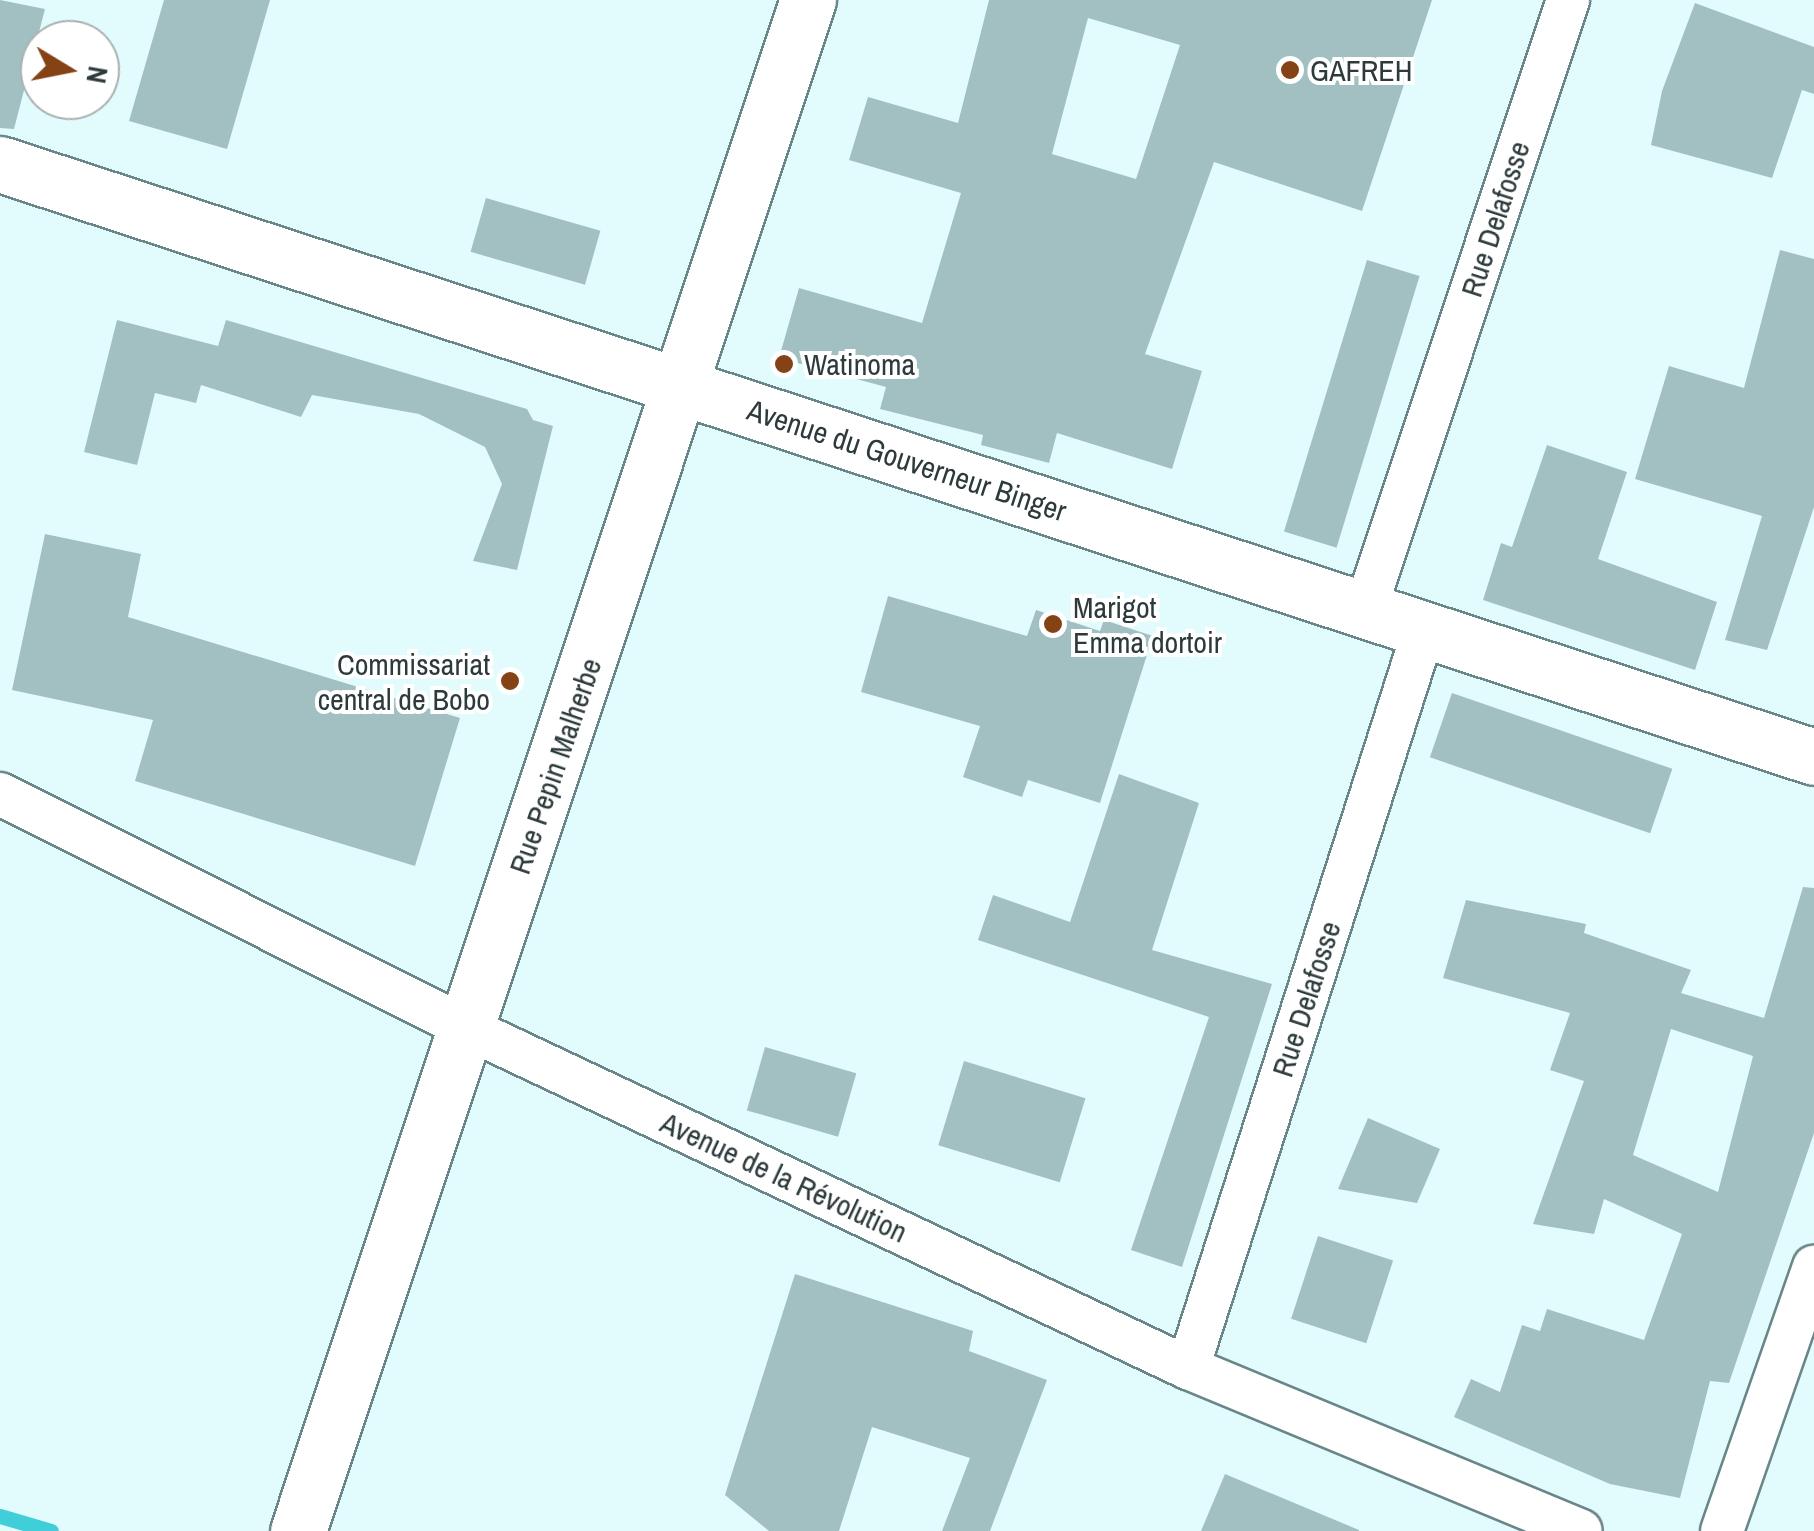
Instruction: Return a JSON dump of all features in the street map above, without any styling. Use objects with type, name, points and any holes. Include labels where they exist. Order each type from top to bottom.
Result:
[{"type":"street","name":"Rue Pepin Malherbe","points":[[298,1531],[808,0]]},
{"type":"street","name":"Rue Delafosse","points":[[1365,610],[1568,0]]},
{"type":"street","name":"Avenue du Gouverneur Binger","points":[[0,164],[1814,757]]},
{"type":"street","name":"Rue Delafosse","points":[[1188,1368],[1424,630]]},
{"type":"street","name":"Avenue de la Révolution","points":[[0,794],[467,1028],[1188,1368],[1581,1531]]},
{"type":"street","points":[[1722,1531],[1814,1267]]},
{"type":"building","points":[[0,0],[45,9],[42,20],[20,20],[20,106],[14,129],[0,128]]},
{"type":"building","points":[[164,0],[270,0],[227,149],[129,121]]},
{"type":"building","points":[[989,0],[1432,0],[1362,211],[1214,162],[1145,354],[1202,371],[1172,469],[1057,433],[1049,463],[981,445],[983,435],[880,409],[886,387],[779,358],[799,288],[922,323],[961,193],[849,160],[868,97],[958,123]],"holes":[[[1088,18],[1180,45],[1136,179],[1052,154]]]},
{"type":"building","points":[[1695,3],[1814,47],[1814,94],[1802,90],[1772,178],[1651,145],[1662,91]]},
{"type":"building","points":[[486,198],[600,231],[585,285],[471,252]]},
{"type":"building","points":[[1780,250],[1814,259],[1814,507],[1767,650],[1725,640],[1762,516],[1635,479],[1669,366],[1744,388]]},
{"type":"building","points":[[1367,260],[1420,276],[1337,548],[1284,532]]},
{"type":"building","points":[[117,320],[218,346],[226,320],[527,409],[533,420],[553,426],[517,570],[473,561],[502,484],[485,447],[419,414],[312,395],[301,417],[201,385],[196,403],[155,393],[137,465],[84,452]]},
{"type":"building","points":[[1547,445],[1627,472],[1598,559],[1717,602],[1695,670],[1483,600],[1501,543],[1512,547]]},
{"type":"building","points":[[45,534],[141,554],[128,617],[460,718],[415,866],[135,781],[153,720],[12,690]]},
{"type":"building","points":[[888,596],[1027,636],[1036,610],[1100,631],[1104,620],[1153,636],[1100,803],[1028,780],[1022,797],[963,777],[980,726],[861,692]]},
{"type":"building","points":[[1452,693],[1672,769],[1650,833],[1430,757]]},
{"type":"building","points":[[1119,774],[1199,803],[1152,950],[1272,984],[1182,1267],[1131,1250],[1209,1017],[978,940],[993,895],[1070,922]]},
{"type":"building","points":[[1803,887],[1814,888],[1814,1133],[1729,1383],[1710,1381],[1680,1498],[1610,1484],[1454,1417],[1471,1379],[1500,1392],[1522,1325],[1540,1331],[1547,1309],[1644,1340],[1682,1234],[1604,1199],[1594,1234],[1533,1224],[1584,1081],[1550,1070],[1570,1013],[1443,978],[1466,900],[1586,924],[1584,933],[1691,970],[1681,993],[1764,1018]],"holes":[[[1671,1029],[1753,1056],[1718,1192],[1633,1155]]]},
{"type":"building","points":[[765,1047],[856,1073],[838,1137],[747,1110]]},
{"type":"building","points":[[964,1061],[1085,1098],[1060,1182],[938,1145]]},
{"type":"building","points":[[1368,1118],[1440,1149],[1417,1203],[1338,1189]]},
{"type":"building","points":[[1318,1236],[1393,1260],[1366,1343],[1291,1319]]},
{"type":"building","points":[[795,1274],[973,1331],[969,1351],[1047,1380],[990,1531],[942,1531],[970,1458],[872,1427],[839,1531],[769,1531],[725,1495]]},
{"type":"building","points":[[1225,1474],[1359,1530],[1359,1531],[1201,1531]]},
{"type":"waterway","points":[[0,1516],[51,1531]]},
{"type":"place","name":"GAFREH","points":[[1290,70]]},
{"type":"place","name":"Watinoma","points":[[784,364]]},
{"type":"place","name":"Marigot Emma dortoir","points":[[1053,624]]},
{"type":"place","name":"Commissariat central de Bobo","points":[[510,681]]}]
